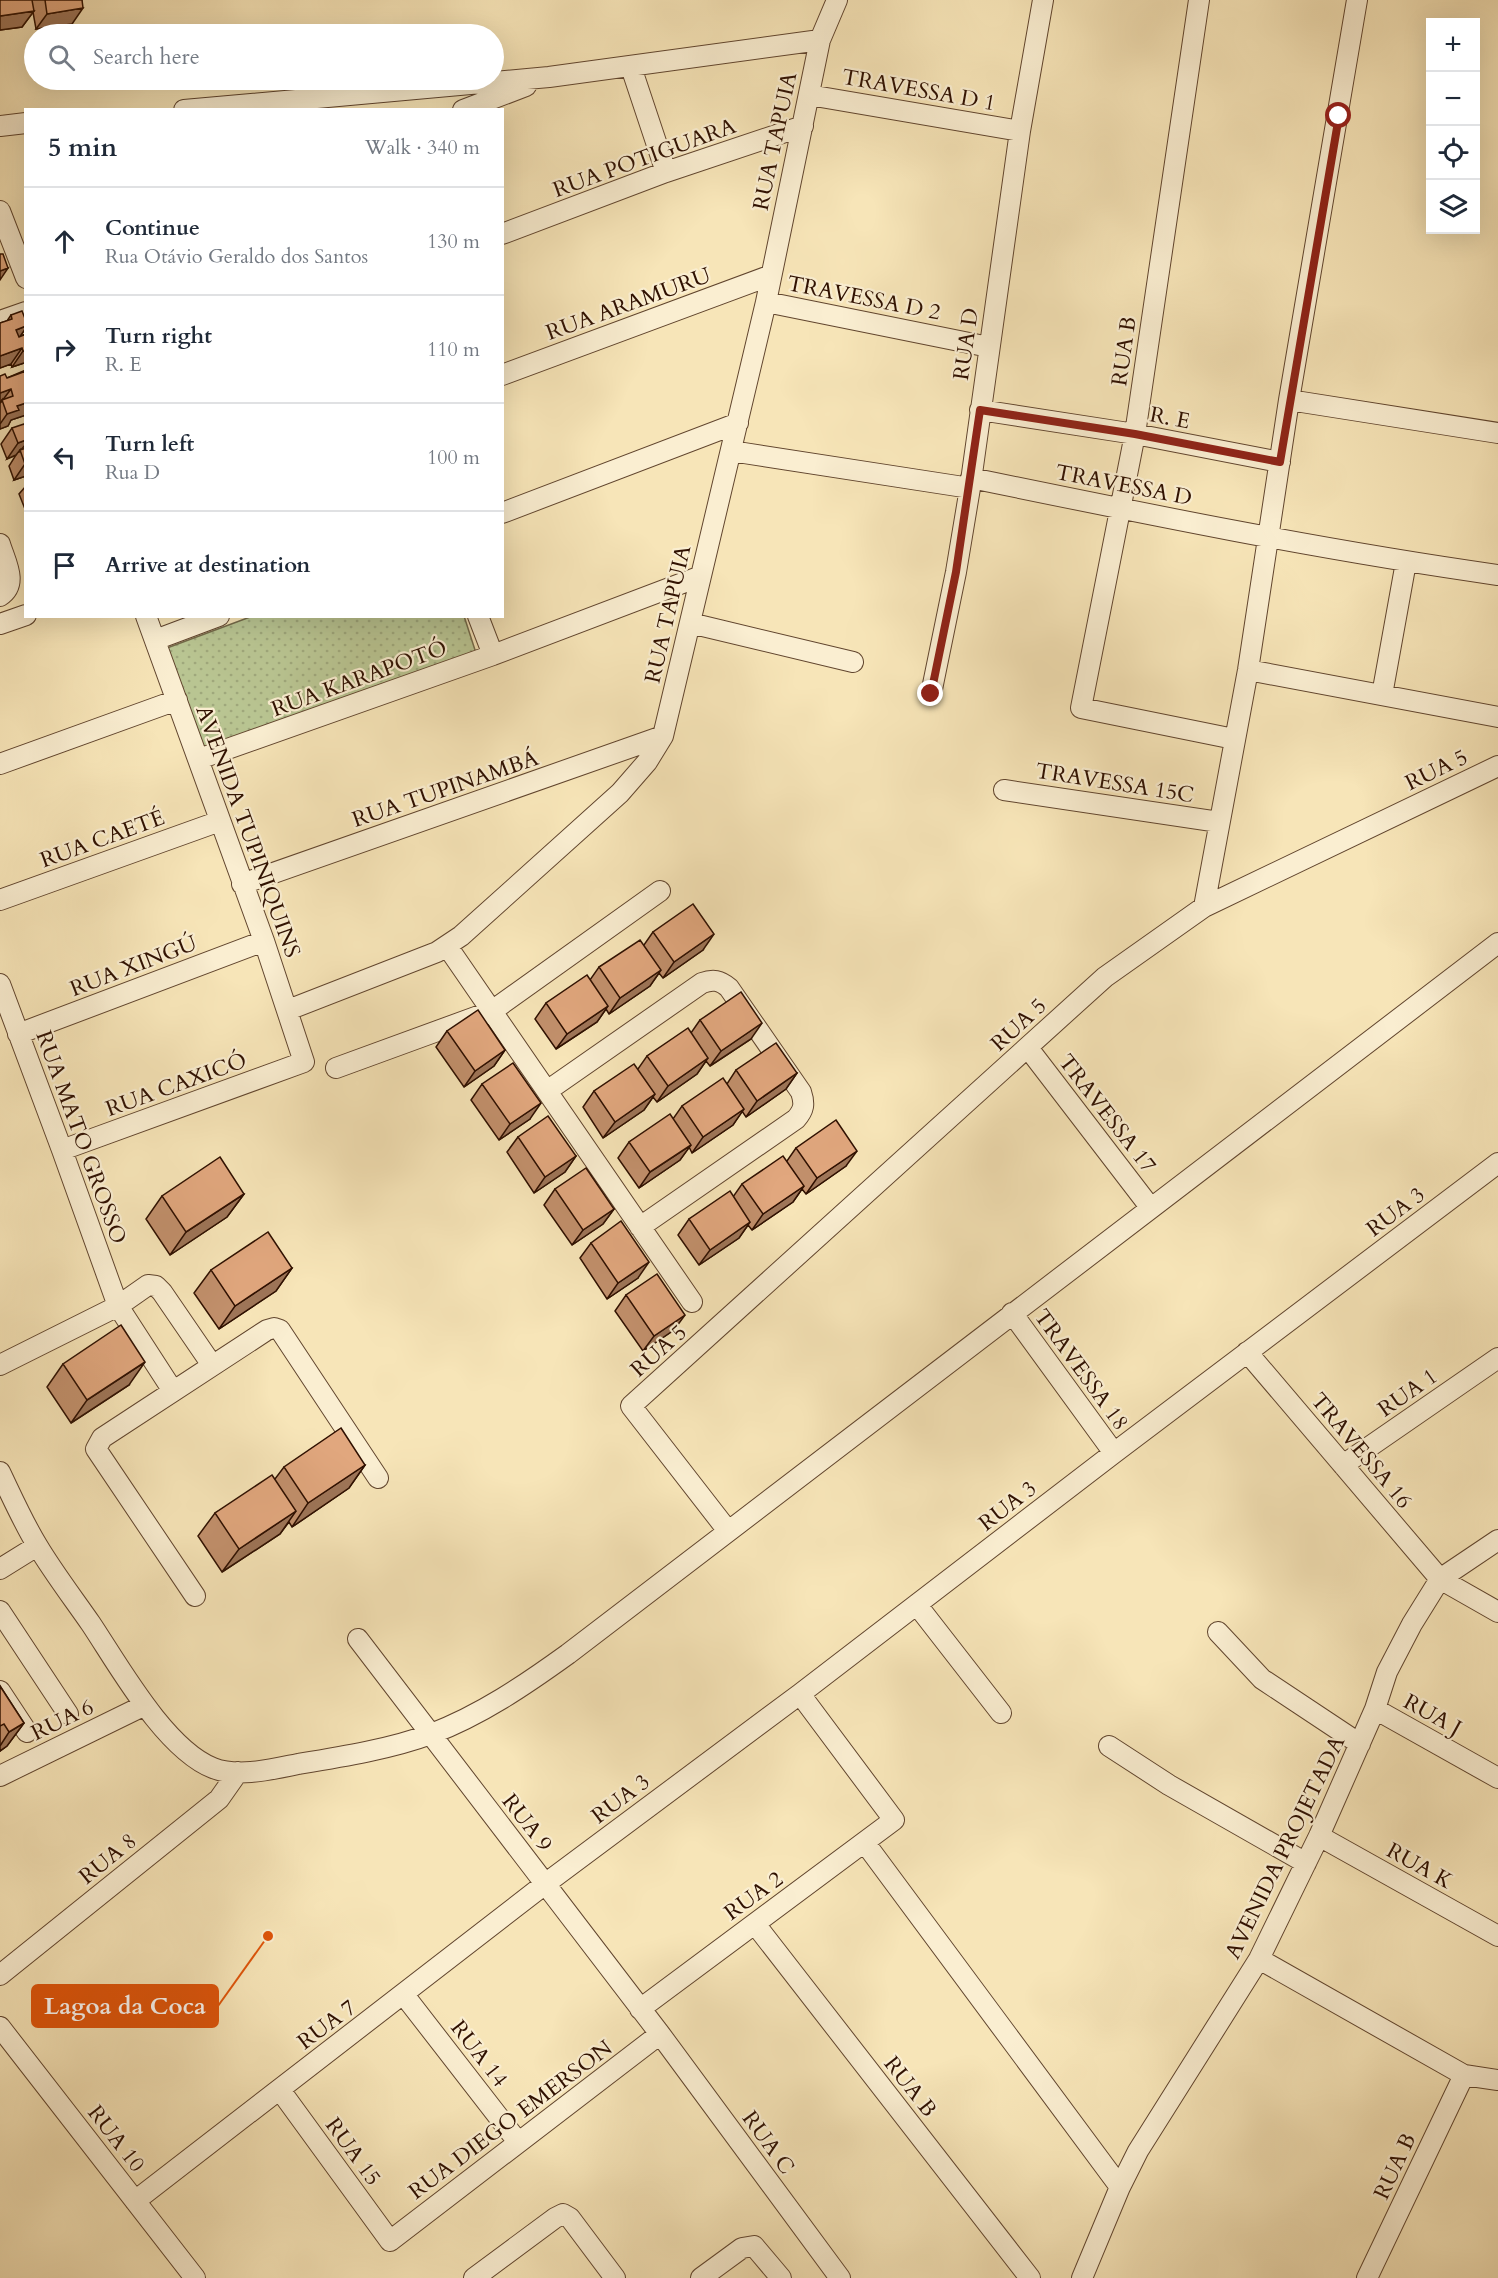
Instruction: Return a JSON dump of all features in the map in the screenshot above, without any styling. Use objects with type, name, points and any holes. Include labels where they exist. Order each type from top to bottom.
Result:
[{"type":"street","name":"RUA TAPUIA","points":[[288,1010],[449,949],[620,793],[647,762],[663,736],[766,302],[769,276],[820,40],[837,0]]},
{"type":"street","name":"RUA D","points":[[931,694],[956,572],[1020,131],[1043,0]]},
{"type":"street","name":"RUA B","points":[[1199,0],[1135,434],[1081,708],[1234,739]]},
{"type":"street","points":[[1204,906],[1248,670],[1289,400],[1357,0]]},
{"type":"street","points":[[504,81],[631,67],[820,40]]},
{"type":"street","points":[[631,67],[666,172]]},
{"type":"street","points":[[468,108],[549,77]]},
{"type":"street","points":[[205,108],[405,90]]},
{"type":"street","name":"TRAVESSA D 1","points":[[809,95],[1020,131]]},
{"type":"street","points":[[0,126],[24,123]]},
{"type":"street","name":"RUA POTIGUARA","points":[[504,233],[666,172],[803,126]]},
{"type":"street","points":[[0,211],[24,272]]},
{"type":"street","name":"RUA ARAMURU","points":[[504,374],[769,276]]},
{"type":"street","name":"TRAVESSA D 2","points":[[766,302],[989,347]]},
{"type":"street","points":[[0,321],[24,313]]},
{"type":"street","points":[[1289,400],[1498,433]]},
{"type":"street","name":"R. E","points":[[980,410],[1135,434],[1280,462]]},
{"type":"street","points":[[504,512],[738,423]]},
{"type":"street","name":"TRAVESSA D","points":[[731,451],[970,483],[1119,508],[1406,562],[1498,575]]},
{"type":"street","points":[[0,544],[10,581],[8,590],[0,596]]},
{"type":"street","points":[[1382,695],[1406,562]]},
{"type":"street","name":"RUA KARAPOTÓ","points":[[199,759],[493,655],[701,576]]},
{"type":"street","points":[[0,624],[24,616]]},
{"type":"street","name":"AVENIDA TUPINIQUINS","points":[[147,618],[264,941],[304,1062]]},
{"type":"street","points":[[155,640],[214,618]]},
{"type":"street","points":[[479,618],[493,655]]},
{"type":"street","points":[[690,623],[853,662]]},
{"type":"street","points":[[1248,670],[1498,717]]},
{"type":"street","points":[[0,764],[177,700]]},
{"type":"street","name":"RUA TUPINAMBÁ","points":[[242,884],[663,736]]},
{"type":"street","name":"RUA 5","points":[[728,1531],[631,1406],[1105,977],[1204,906],[1498,765]]},
{"type":"street","name":"TRAVESSA 15C","points":[[1004,790],[1219,822]]},
{"type":"street","name":"RUA CAETÉ","points":[[0,900],[220,821]]},
{"type":"street","points":[[336,1068],[492,1011],[660,891]]},
{"type":"street","name":"RUA XINGÚ","points":[[18,1034],[264,941]]},
{"type":"street","points":[[0,1472],[37,1545],[145,1704],[181,1746],[213,1768],[238,1772],[311,1762],[430,1734],[464,1719],[531,1681],[1498,943]]},
{"type":"street","points":[[449,949],[692,1302]]},
{"type":"street","points":[[547,1091],[702,983],[711,980],[722,982],[729,988],[801,1092],[804,1102],[802,1112],[796,1119],[640,1227]]},
{"type":"street","name":"RUA MATO GROSSO","points":[[0,984],[118,1306],[172,1391]]},
{"type":"street","name":"TRAVESSA 17","points":[[1028,1048],[1150,1207]]},
{"type":"street","name":"RUA CAXICÓ","points":[[62,1150],[304,1062]]},
{"type":"street","name":"RUA 3","points":[[545,1884],[800,1694],[1498,1163]]},
{"type":"street","points":[[0,1365],[118,1306],[148,1285],[156,1286],[212,1365]]},
{"type":"street","name":"TRAVESSA 18","points":[[1012,1313],[1114,1453]]},
{"type":"street","points":[[195,1596],[96,1449],[102,1438],[212,1365],[267,1330],[274,1328],[280,1330],[378,1478]]},
{"type":"street","name":"TRAVESSA 16","points":[[1247,1352],[1440,1579],[1498,1612]]},
{"type":"street","name":"RUA 1","points":[[1343,1466],[1498,1358]]},
{"type":"street","name":"AVENIDA PROJETADA","points":[[1082,2278],[1120,2187],[1157,2118],[1259,1959],[1319,1836],[1376,1709],[1387,1672],[1412,1624],[1440,1579],[1498,1540]]},
{"type":"street","points":[[0,1569],[37,1545]]},
{"type":"street","points":[[917,1605],[1001,1713]]},
{"type":"street","points":[[0,1611],[68,1714]]},
{"type":"street","points":[[1218,1632],[1262,1679],[1360,1744]]},
{"type":"street","name":"RUA 9","points":[[358,1639],[660,2034]]},
{"type":"street","points":[[0,1691],[27,1732]]},
{"type":"street","name":"RUA 2","points":[[640,2009],[894,1820],[800,1694]]},
{"type":"street","name":"RUA 6","points":[[0,1776],[145,1704]]},
{"type":"street","name":"RUA J","points":[[1376,1709],[1498,1778]]},
{"type":"street","points":[[1109,1746],[1169,1785],[1306,1863]]},
{"type":"street","name":"RUA 8","points":[[0,1975],[219,1799],[238,1772]]},
{"type":"street","name":"RUA K","points":[[1319,1836],[1498,1936]]},
{"type":"street","points":[[865,1843],[1120,2187]]},
{"type":"street","name":"RUA 7","points":[[135,2201],[545,1884]]},
{"type":"street","name":"RUA B","points":[[755,1924],[1030,2278]]},
{"type":"street","points":[[1259,1959],[1464,2075],[1498,2080]]},
{"type":"street","name":"RUA 14","points":[[404,1995],[518,2142]]},
{"type":"street","name":"RUA 10","points":[[0,2027],[195,2278]]},
{"type":"street","name":"RUA DIEGO EMERSON","points":[[390,2241],[660,2034]]},
{"type":"street","name":"RUA C","points":[[660,2034],[840,2278]]},
{"type":"street","name":"RUA B","points":[[1367,2278],[1464,2075]]},
{"type":"street","name":"RUA 15","points":[[280,2090],[390,2241]]},
{"type":"street","points":[[474,2278],[555,2218],[564,2214],[570,2218],[615,2278]]},
{"type":"street","points":[[701,2278],[742,2248],[754,2246],[781,2278]]},
{"type":"green space","points":[[247,618],[465,618],[476,653],[204,749],[167,648]]},
{"type":"building","points":[[0,0],[32,0],[34,11],[0,16]]},
{"type":"building","points":[[45,0],[82,0],[83,8],[47,14]]},
{"type":"building","points":[[0,254],[3,254],[8,268],[0,271]]},
{"type":"building","points":[[22,311],[24,316],[24,327],[16,330],[19,337],[24,335],[24,351],[22,348],[0,356],[0,323],[12,319],[11,315]]},
{"type":"building","points":[[24,372],[24,404],[17,406],[19,410],[7,414],[2,400],[13,396],[11,389],[0,393],[0,376],[5,374],[7,378]]},
{"type":"building","points":[[24,424],[24,441],[18,443],[12,428]]},
{"type":"building","points":[[24,449],[24,461],[20,450]]},
{"type":"building","points":[[693,904],[714,934],[674,962],[653,932]]},
{"type":"building","points":[[640,940],[661,970],[620,998],[599,967]]},
{"type":"building","points":[[587,975],[608,1006],[567,1034],[546,1003]]},
{"type":"building","points":[[741,992],[762,1023],[721,1051],[700,1020]]},
{"type":"building","points":[[478,1010],[505,1050],[475,1071],[447,1031]]},
{"type":"building","points":[[688,1028],[708,1058],[668,1086],[647,1056]]},
{"type":"building","points":[[776,1043],[797,1073],[757,1101],[736,1070]]},
{"type":"building","points":[[513,1063],[541,1103],[510,1124],[482,1084]]},
{"type":"building","points":[[634,1064],[655,1094],[615,1122],[594,1091]]},
{"type":"building","points":[[723,1078],[744,1109],[703,1137],[682,1106]]},
{"type":"building","points":[[670,1114],[691,1145],[650,1172],[629,1142]]},
{"type":"building","points":[[548,1116],[576,1156],[545,1177],[518,1137]]},
{"type":"building","points":[[836,1120],[857,1151],[817,1178],[796,1148]]},
{"type":"building","points":[[783,1156],[804,1186],[763,1214],[742,1184]]},
{"type":"building","points":[[220,1157],[244,1194],[186,1232],[162,1196]]},
{"type":"building","points":[[586,1168],[614,1209],[583,1230],[555,1189]]},
{"type":"building","points":[[730,1191],[750,1222],[710,1250],[689,1219]]},
{"type":"building","points":[[621,1221],[649,1262],[618,1283],[591,1243]]},
{"type":"building","points":[[268,1232],[292,1268],[235,1306],[211,1270]]},
{"type":"building","points":[[657,1274],[685,1315],[654,1336],[626,1295]]},
{"type":"building","points":[[121,1325],[145,1362],[87,1400],[63,1364]]},
{"type":"building","points":[[341,1428],[365,1465],[308,1503],[284,1467]]},
{"type":"building","points":[[272,1475],[296,1511],[239,1549],[215,1513]]},
{"type":"building","points":[[0,1686],[24,1723],[9,1732],[4,1724],[0,1726]]},
{"type":"place","name":"Lagoa da Coca","points":[[268,1936]]},
{"type":"route","points":[[931,694],[956,572],[980,410],[1135,434],[1280,462],[1339,116]]}]
